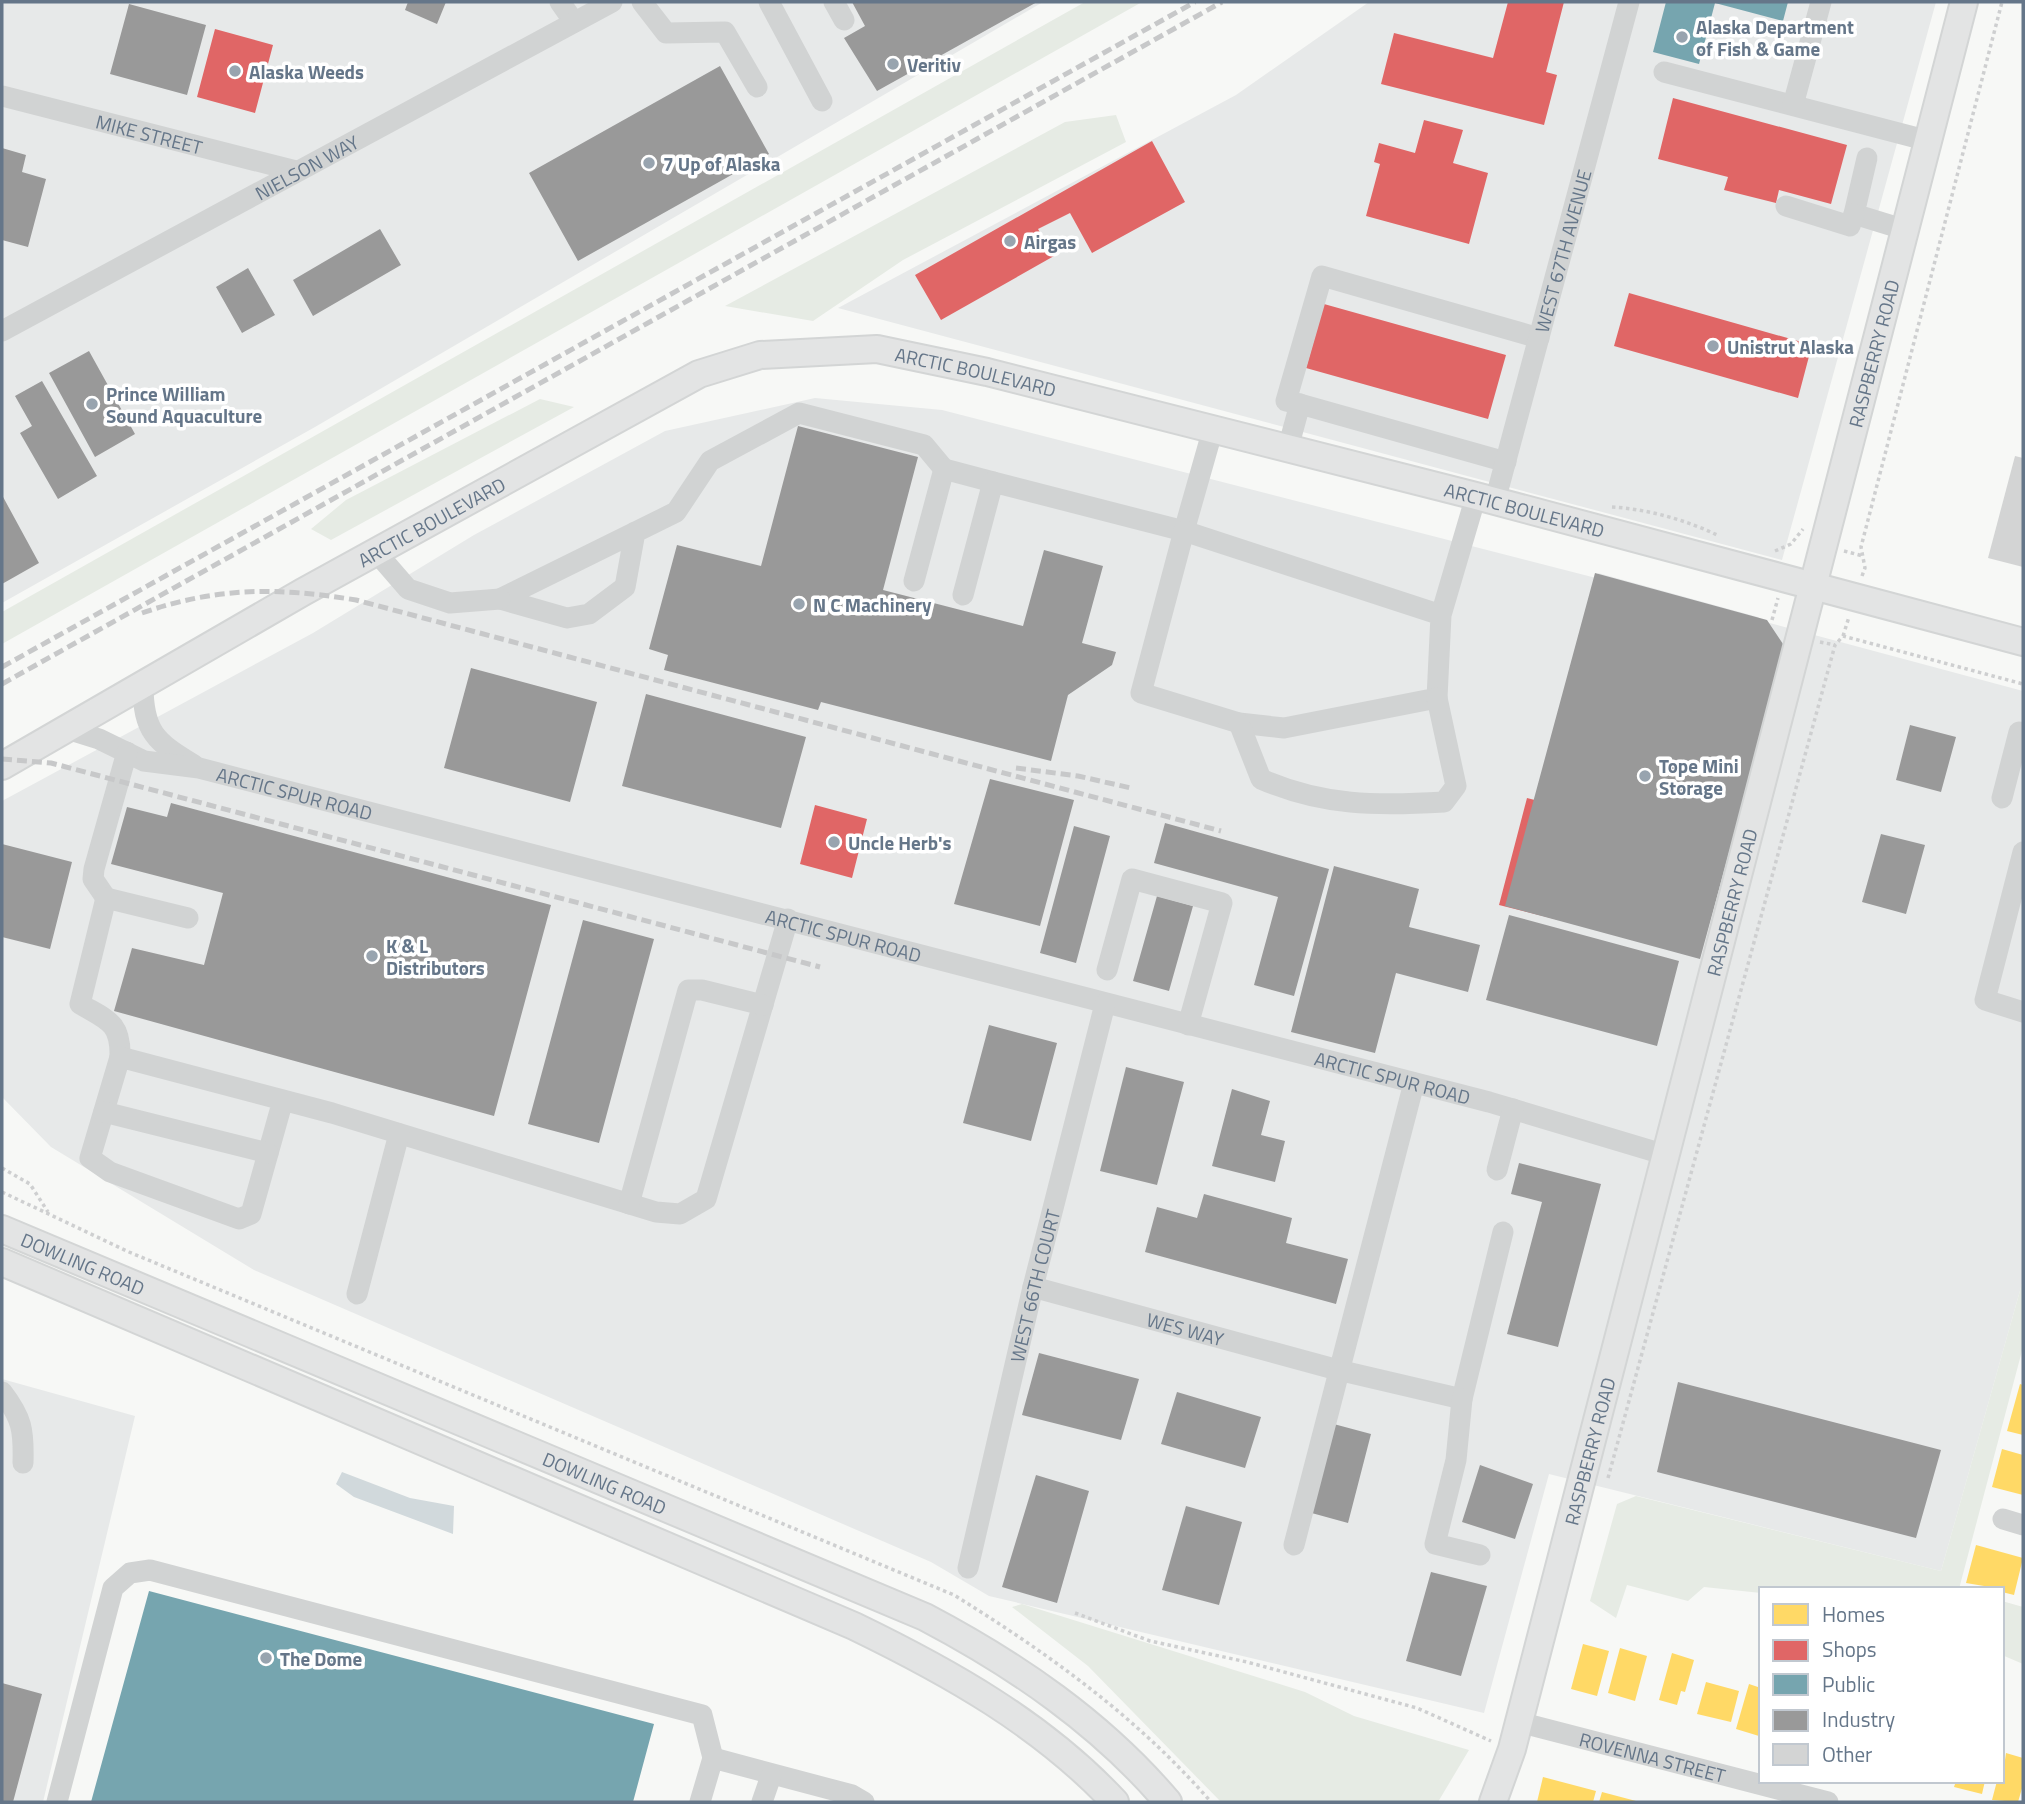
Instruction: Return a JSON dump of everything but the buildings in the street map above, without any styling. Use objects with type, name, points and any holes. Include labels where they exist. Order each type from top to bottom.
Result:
[{"type":"main road","name":"RASPBERRY ROAD","points":[[1493,1802],[1513,1749],[1964,2]]},
{"type":"main road","name":"ARCTIC BOULEVARD","points":[[2,766],[376,552],[699,374],[760,355],[877,349],[987,372],[1486,499],[2023,642]]},
{"type":"main road","name":"DOWLING ROAD","points":[[2,1229],[925,1617],[988,1651],[1045,1689],[1126,1758],[1168,1802]]},
{"type":"main road","name":"DOWLING ROAD","points":[[2,1262],[854,1626],[917,1657],[979,1693],[1037,1732],[1092,1777],[1115,1802]]},
{"type":"street","points":[[560,2],[574,22]]},
{"type":"street","name":"NIELSON WAY","points":[[2,331],[612,2]]},
{"type":"street","points":[[642,2],[666,33],[725,32],[757,87]]},
{"type":"street","points":[[769,2],[822,101]]},
{"type":"street","name":"WEST 67TH AVENUE","points":[[1239,723],[1261,779],[1293,793],[1374,806],[1444,802],[1456,786],[1437,698],[1441,615],[1486,499],[1506,462],[1629,2]]},
{"type":"street","points":[[1793,105],[1821,2]]},
{"type":"street","points":[[1664,72],[1929,141]]},
{"type":"street","name":"MIKE STREET","points":[[2,96],[296,172]]},
{"type":"street","points":[[1786,206],[1850,226],[1867,158]]},
{"type":"street","points":[[1854,214],[1906,230]]},
{"type":"street","points":[[1506,462],[1286,401],[1322,276],[1539,338]]},
{"type":"street","points":[[1288,448],[1300,404]]},
{"type":"street","points":[[500,599],[676,512],[710,461],[799,413],[924,445],[944,469],[1184,531],[1441,615]]},
{"type":"street","points":[[1213,429],[1141,693],[1239,723],[1284,727],[1437,698]]},
{"type":"street","points":[[914,581],[944,469]]},
{"type":"street","points":[[963,595],[993,482]]},
{"type":"street","points":[[376,552],[408,589],[450,603],[500,599],[567,618],[589,614],[625,587],[635,532]]},
{"type":"street","name":"ARCTIC SPUR ROAD","points":[[143,685],[143,713],[150,731],[164,747],[199,768]]},
{"type":"street","name":"ARCTIC SPUR ROAD","points":[[67,729],[144,761],[199,768],[788,919],[1489,1102],[1666,1156]]},
{"type":"street","points":[[2002,798],[2019,732],[2023,733]]},
{"type":"street","points":[[127,752],[93,869],[93,879],[106,898],[188,918]]},
{"type":"street","points":[[2022,858],[1984,1000],[2023,1012]]},
{"type":"street","points":[[1107,970],[1132,879],[1222,903],[1188,1025]]},
{"type":"street","points":[[106,898],[80,1004],[112,1022],[121,1038],[120,1057],[90,1158],[110,1171],[239,1219],[251,1214],[283,1100]]},
{"type":"street","points":[[120,1057],[283,1100],[656,1212],[680,1214],[706,1199],[788,919]]},
{"type":"street","points":[[629,1204],[688,990],[702,990],[763,1005]]},
{"type":"street","name":"WEST 66TH COURT","points":[[968,1568],[1033,1287],[1105,1003]]},
{"type":"street","points":[[1294,1545],[1414,1083]]},
{"type":"street","points":[[1497,1170],[1513,1110]]},
{"type":"street","points":[[104,1112],[268,1153]]},
{"type":"street","points":[[357,1294],[399,1134]]},
{"type":"street","points":[[1480,1555],[1435,1544],[1456,1460],[1462,1399],[1503,1233]]},
{"type":"street","name":"WES WAY","points":[[1033,1287],[1338,1370],[1462,1399]]},
{"type":"street","points":[[2,1392],[19,1413],[24,1438],[23,1463]]},
{"type":"street","points":[[57,1802],[113,1588],[130,1573],[150,1570],[702,1714],[713,1758],[700,1802]]},
{"type":"street","name":"ROVENNA STREET","points":[[1520,1722],[1828,1802]]},
{"type":"street","points":[[713,1758],[771,1776],[852,1795],[864,1802]]},
{"type":"street","points":[[762,1802],[771,1776]]},
{"type":"path","points":[[1865,568],[1861,547],[2002,2]]},
{"type":"path","points":[[1608,507],[1632,508],[1700,526],[1728,541]]},
{"type":"path","points":[[1764,553],[1785,549],[1798,538],[1806,522]]},
{"type":"path","points":[[1606,1485],[1835,645],[1843,636],[2023,684]]},
{"type":"path","points":[[2,1168],[30,1184],[48,1214]]},
{"type":"path","points":[[1075,1613],[1150,1641],[1260,1665],[1417,1708],[1513,1749]]},
{"type":"shaded area","points":[[2,2],[1043,2],[315,427],[2,603]]},
{"type":"shaded area","points":[[1085,2],[1142,2],[2,644],[2,612]]},
{"type":"shaded area","points":[[1369,2],[1936,2],[1782,560],[838,308],[1236,95]]},
{"type":"shaded area","points":[[1116,115],[1126,142],[903,260],[813,321],[725,306],[1065,122]]},
{"type":"shaded area","points":[[815,398],[942,410],[1596,578],[1598,573],[1758,617],[1762,621],[2023,691],[2023,1280],[1941,1571],[1549,1474],[1484,1713],[989,1596],[931,1562],[254,1270],[51,1147],[2,1097],[2,801],[313,633],[474,535],[665,431]]},
{"type":"shaded area","points":[[540,399],[574,407],[331,540],[311,529],[346,500]]},
{"type":"shaded area","points":[[2023,1280],[2023,1347],[1960,1587],[1759,1587],[1759,1593],[1704,1587],[1688,1601],[1627,1585],[1616,1618],[1590,1601],[1617,1504],[1636,1496],[1941,1571]]},
{"type":"shaded area","points":[[2,1379],[135,1416],[43,1802],[2,1802]]},
{"type":"shaded area","points":[[342,1472],[410,1498],[454,1506],[453,1534],[354,1497],[336,1484]]},
{"type":"shaded area","points":[[2004,1602],[2023,1607],[2023,1664],[2004,1656]]},
{"type":"shaded area","points":[[1022,1604],[1305,1692],[1354,1716],[1469,1750],[1438,1802],[1221,1802],[1088,1666],[1012,1607]]},
{"type":"railway","points":[[2,667],[1195,2]]},
{"type":"railway","points":[[2,684],[1222,2]]},
{"type":"railway","points":[[142,613],[196,598],[247,592],[300,593],[356,600],[1221,831]]},
{"type":"railway","points":[[2,759],[51,763],[820,967]]},
{"type":"railway","points":[[1016,768],[1078,776],[1131,788]]},
{"type":"place","name":"Alaska Department of Fish & Game","points":[[1682,37]]},
{"type":"place","name":"Veritiv","points":[[893,64]]},
{"type":"place","name":"Alaska Weeds","points":[[235,71]]},
{"type":"place","name":"7 Up of Alaska","points":[[649,163]]},
{"type":"place","name":"Airgas","points":[[1010,241]]},
{"type":"place","name":"Unistrut Alaska","points":[[1713,346]]},
{"type":"place","name":"Prince William Sound Aquaculture","points":[[92,404]]},
{"type":"place","name":"N C Machinery","points":[[799,604]]},
{"type":"place","name":"Tope Mini Storage","points":[[1645,776]]},
{"type":"place","name":"Uncle Herb's","points":[[834,842]]},
{"type":"place","name":"K & L Distributors","points":[[372,956]]},
{"type":"place","name":"The Dome","points":[[266,1658]]}]
